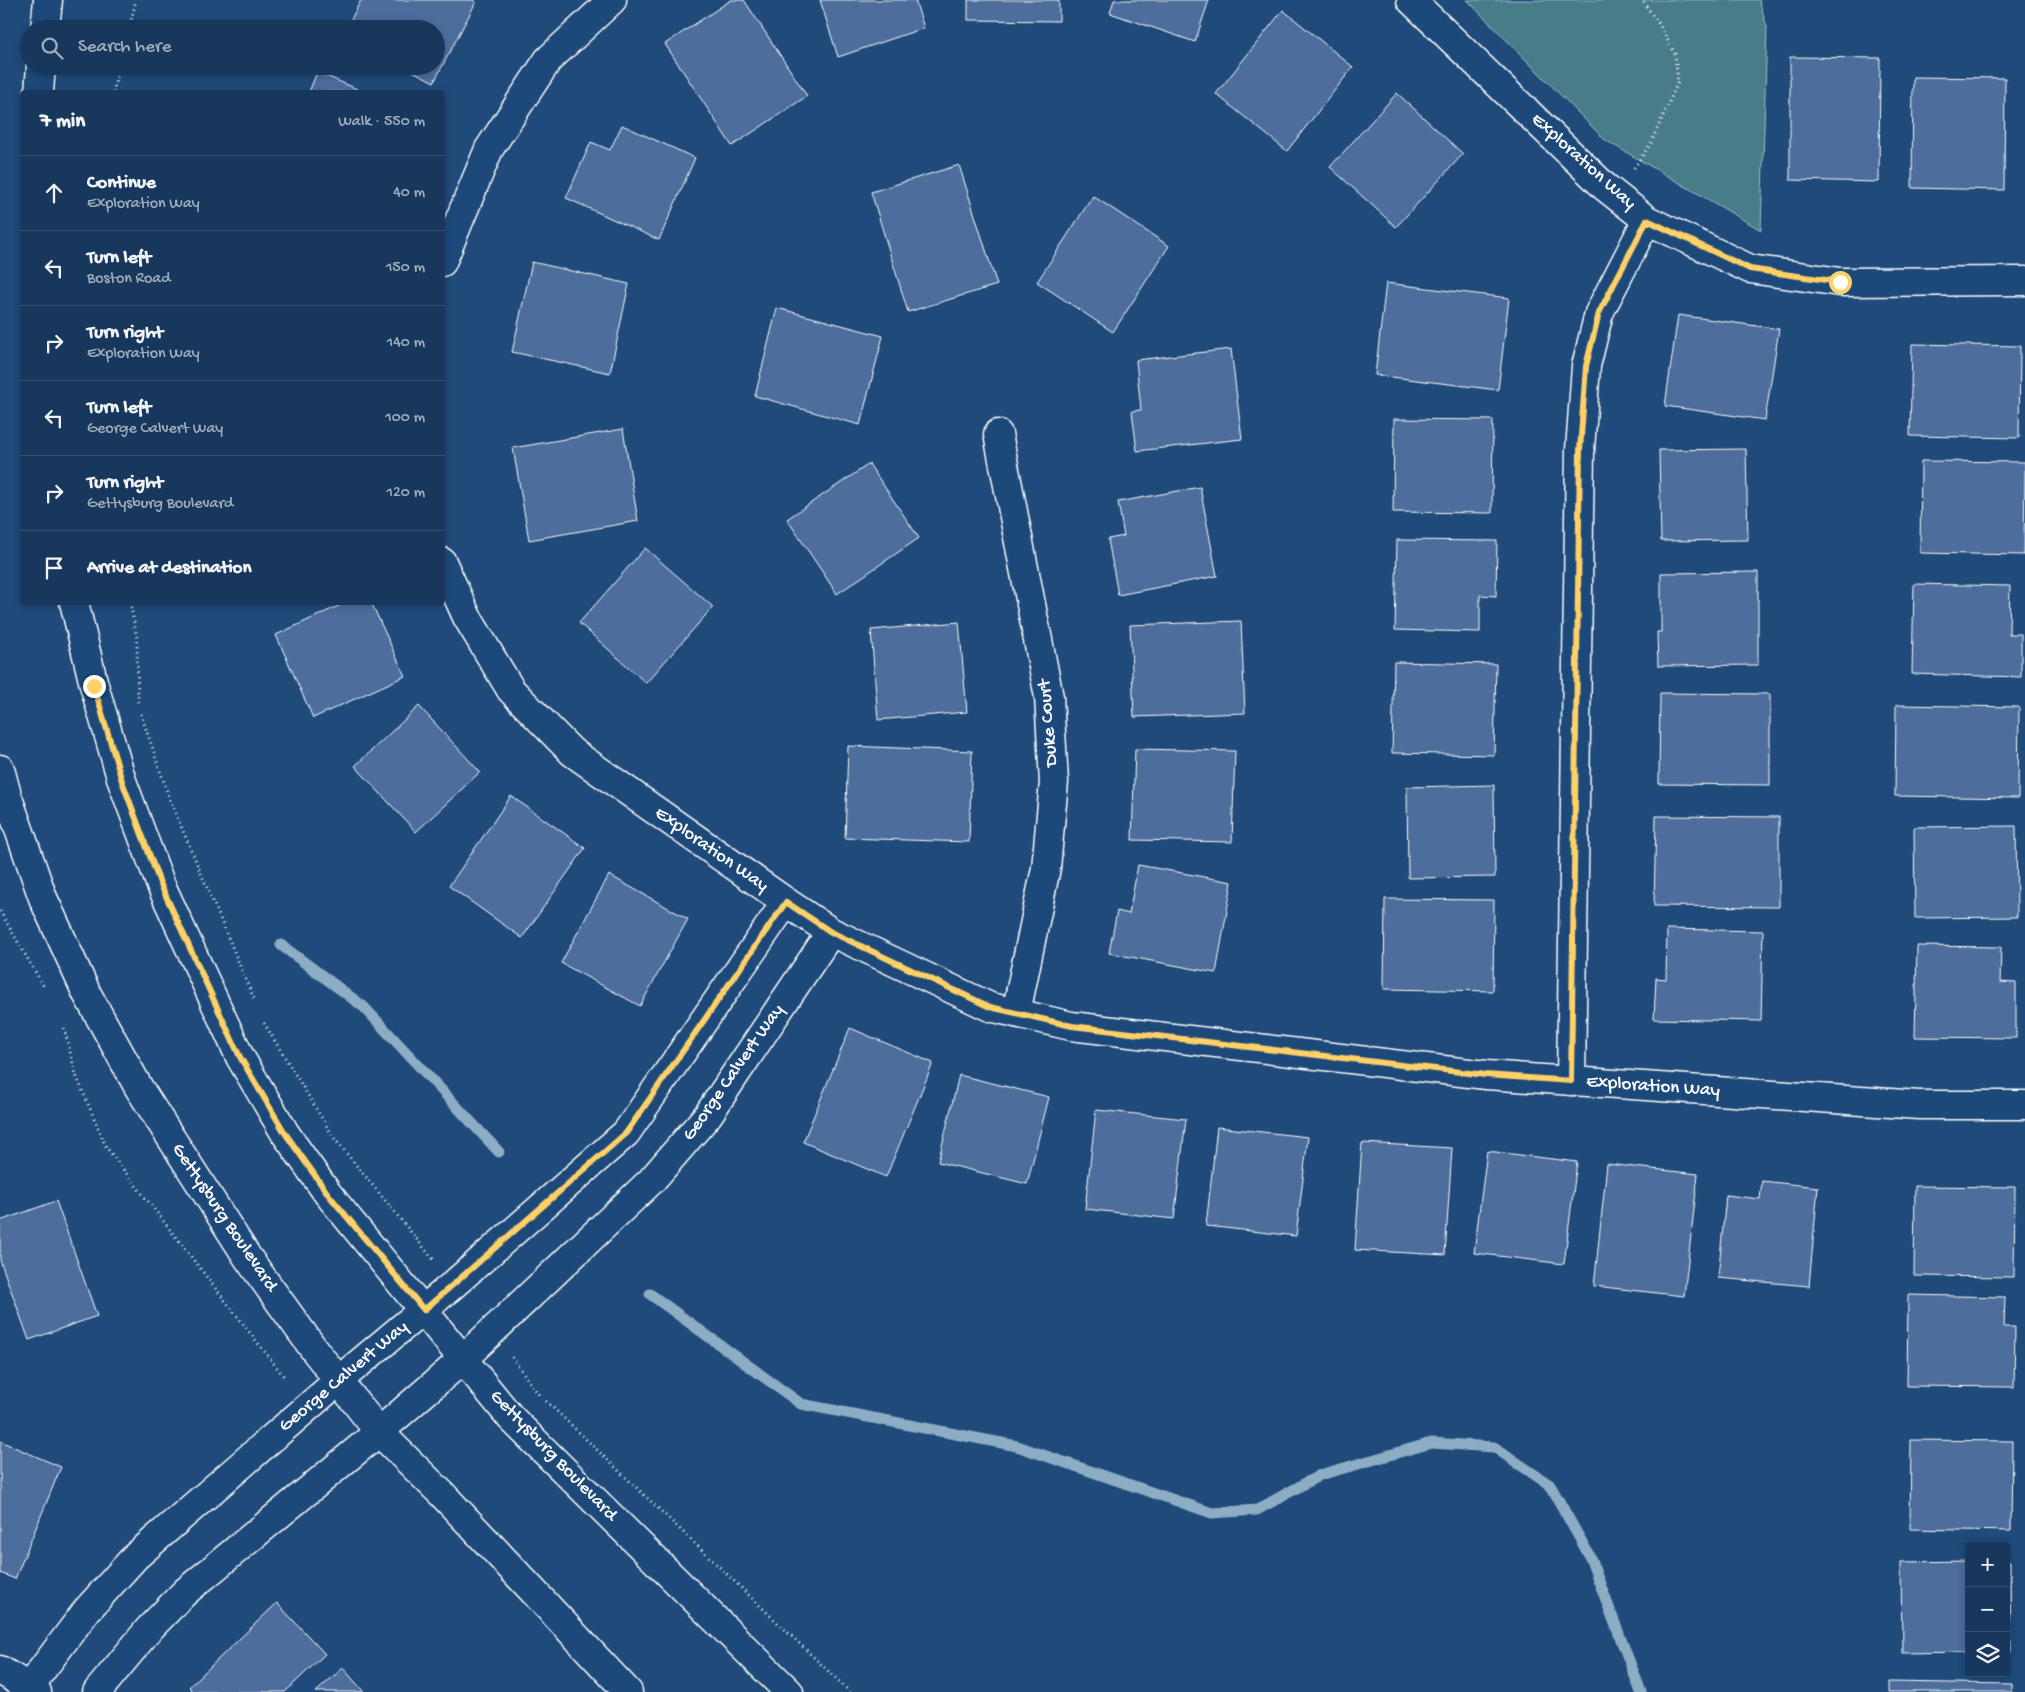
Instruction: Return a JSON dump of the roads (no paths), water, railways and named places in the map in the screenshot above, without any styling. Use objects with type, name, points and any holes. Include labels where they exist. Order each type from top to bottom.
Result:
[{"type":"street","points":[[46,20],[48,0]]},
{"type":"street","points":[[445,255],[489,149],[548,60],[612,0]]},
{"type":"street","name":"Exploration Way","points":[[1411,0],[1598,180],[1647,220],[1750,269],[1840,282],[2025,281]]},
{"type":"street","points":[[39,90],[40,75]]},
{"type":"street","points":[[1571,1081],[1580,450],[1586,366],[1599,313],[1647,220]]},
{"type":"street","name":"Duke Court","points":[[998,434],[1049,697],[1054,782],[1046,868],[1016,1013]]},
{"type":"street","name":"Exploration Way","points":[[445,569],[467,618],[511,690],[572,752],[831,932],[990,1007],[1081,1027],[1486,1075],[1919,1105],[2025,1105]]},
{"type":"street","name":"Gettysburg Boulevard","points":[[75,605],[94,686],[122,781],[160,883],[240,1057],[285,1133],[328,1194],[511,1418],[789,1692]]},
{"type":"street","name":"Gettysburg Boulevard","points":[[0,769],[7,795],[43,898],[91,1002],[139,1088],[248,1258],[338,1381],[379,1432],[443,1495],[628,1692]]},
{"type":"street","name":"George Calvert Way","points":[[33,1689],[87,1610],[135,1557],[338,1381],[424,1310],[626,1133],[786,902]]},
{"type":"street","name":"George Calvert Way","points":[[96,1692],[150,1628],[185,1592],[379,1432],[463,1359],[651,1181],[708,1115],[831,932]]},
{"type":"street","points":[[0,1670],[33,1689]]},
{"type":"waterway","points":[[281,945],[364,1007],[499,1152]]},
{"type":"waterway","points":[[650,1294],[801,1404],[1017,1446],[1212,1513],[1257,1510],[1320,1475],[1431,1443],[1494,1447],[1550,1485],[1589,1555],[1641,1692]]}]
